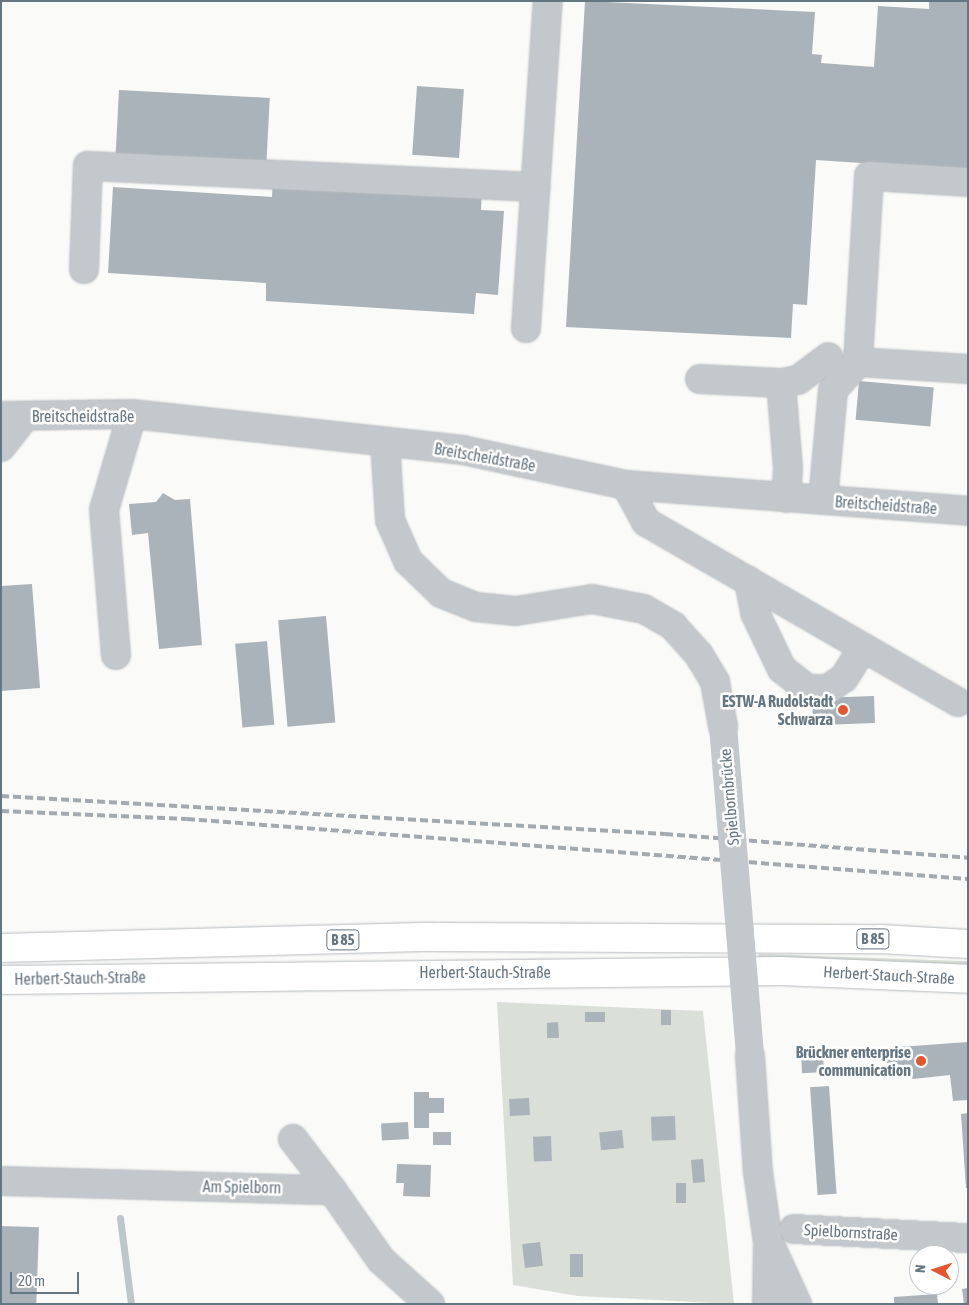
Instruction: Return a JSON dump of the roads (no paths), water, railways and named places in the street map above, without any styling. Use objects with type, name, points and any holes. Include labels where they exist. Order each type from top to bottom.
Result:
[{"type":"main road","name":"Herbert-Stauch-Straße","points":[[1,948],[432,937],[881,939],[968,944]]},
{"type":"main road","name":"Herbert-Stauch-Straße","points":[[1,980],[771,971],[968,979]]},
{"type":"street","points":[[526,328],[548,1]]},
{"type":"street","points":[[84,269],[88,166],[536,187]]},
{"type":"street","points":[[822,500],[832,390],[858,362],[869,176],[968,182]]},
{"type":"street","points":[[700,379],[781,383],[798,380],[828,357]]},
{"type":"street","points":[[858,362],[968,369]]},
{"type":"street","points":[[781,383],[788,469],[786,498]]},
{"type":"street","points":[[116,655],[104,510],[132,414]]},
{"type":"street","name":"Breitscheidstraße","points":[[13,416],[132,414],[463,450],[626,485],[968,511]]},
{"type":"street","points":[[1,448],[13,416]]},
{"type":"street","name":"Spielbornbrücke","points":[[385,442],[390,520],[408,561],[441,593],[476,606],[516,611],[592,599],[644,609],[673,626],[699,655],[715,682],[723,726],[758,1172],[768,1242],[767,1304]]},
{"type":"street","points":[[626,485],[646,522],[958,702]]},
{"type":"street","points":[[749,581],[755,613],[782,669],[808,689],[828,689],[844,678],[863,647]]},
{"type":"street","points":[[293,1139],[332,1190],[381,1260],[430,1304]]},
{"type":"street","name":"Am Spielborn","points":[[1,1181],[332,1190]]},
{"type":"street","name":"Spielbornstraße","points":[[794,1229],[968,1238]]},
{"type":"street","name":"Spielbornbrücke","points":[[768,1242],[797,1304]]},
{"type":"waterway","points":[[120,1218],[131,1304]]},
{"type":"railway","points":[[1,796],[665,834],[968,858]]},
{"type":"railway","points":[[1,811],[187,819],[968,879]]},
{"type":"place","name":"ESTW-A Rudolstadt Schwarza","points":[[843,710]]},
{"type":"place","name":"Brückner enterprise communication","points":[[921,1061]]}]
